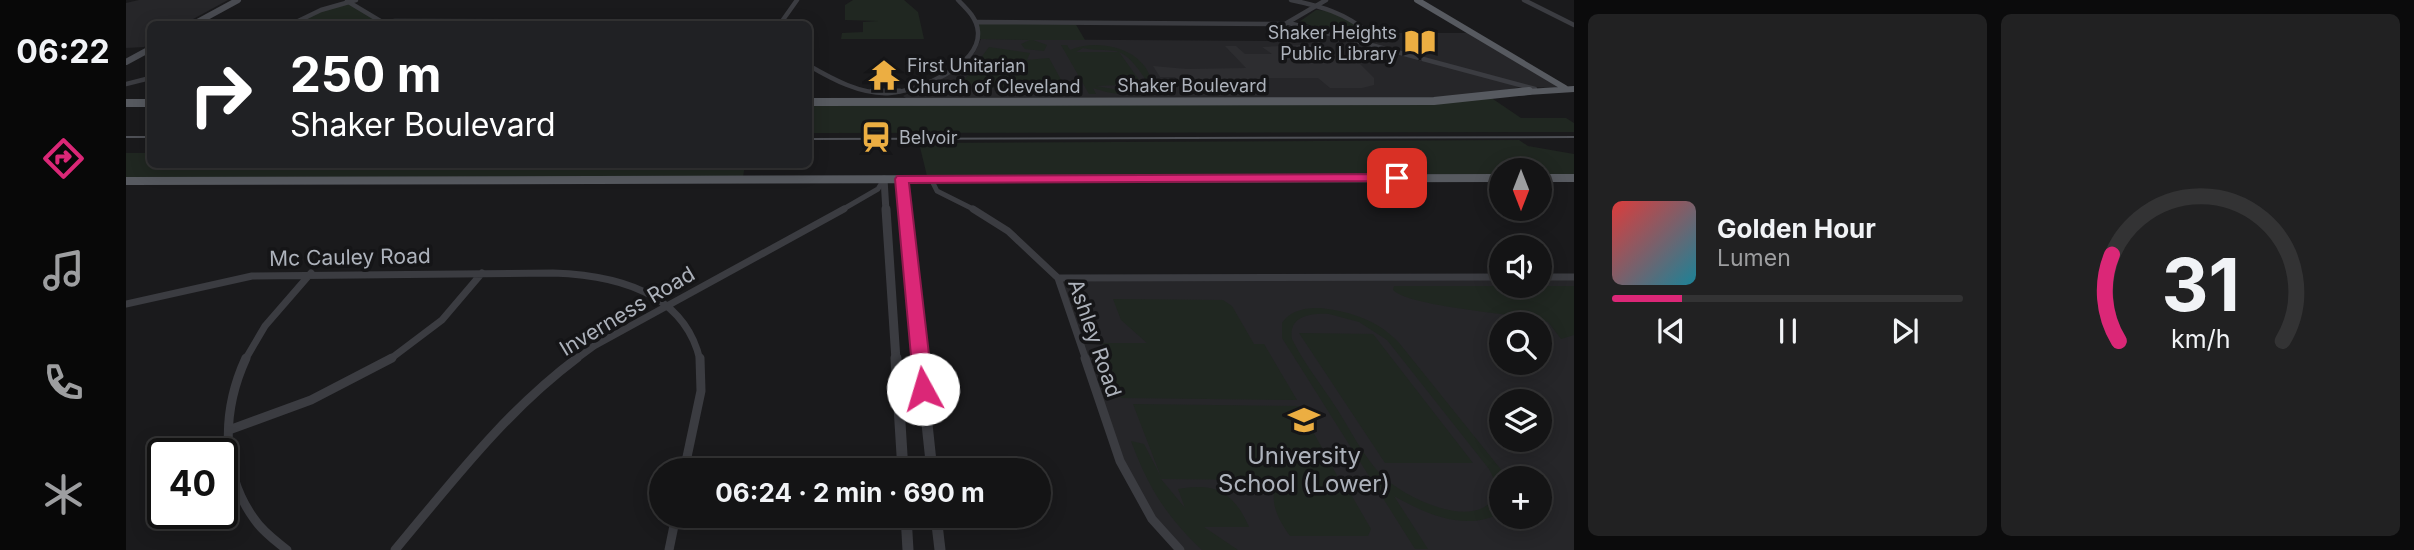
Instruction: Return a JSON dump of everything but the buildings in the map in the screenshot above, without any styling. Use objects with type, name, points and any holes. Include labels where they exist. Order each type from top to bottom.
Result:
[{"type":"main road","points":[[200,21],[238,0]]},
{"type":"main road","points":[[1417,0],[1572,89]]},
{"type":"main road","points":[[1427,0],[1572,89]]},
{"type":"main road","points":[[126,62],[147,51]]},
{"type":"main road","name":"Shaker Boulevard","points":[[812,102],[1444,100],[1483,98],[1535,89],[1572,89]]},
{"type":"main road","points":[[126,103],[147,103]]},
{"type":"main road","points":[[126,181],[1489,178]]},
{"type":"main road","points":[[1552,178],[1574,178]]},
{"type":"street","points":[[298,21],[316,11],[356,0]]},
{"type":"street","points":[[782,21],[797,0]]},
{"type":"street","points":[[812,67],[839,81],[884,93],[901,91],[946,73],[968,56],[978,39],[977,22],[958,0]]},
{"type":"street","points":[[1291,0],[1317,6],[1359,25],[1369,36],[1367,43]]},
{"type":"street","points":[[1289,23],[1326,0]]},
{"type":"street","points":[[1524,0],[1574,25]]},
{"type":"street","points":[[347,1],[380,21]]},
{"type":"street","points":[[977,22],[1289,23],[1535,89]]},
{"type":"street","points":[[126,84],[147,79]]},
{"type":"street","points":[[864,102],[872,97],[869,91]]},
{"type":"street","points":[[901,91],[900,97],[907,102]]},
{"type":"street","points":[[884,179],[902,458]]},
{"type":"street","name":"Inverness Road","points":[[395,550],[497,428],[548,380],[594,346],[866,197],[878,189],[884,179]]},
{"type":"street","points":[[902,179],[931,458]]},
{"type":"street","name":"Ashley Road","points":[[931,179],[933,187],[940,193],[980,212],[1008,231],[1058,278],[1120,461],[1152,519],[1180,550]]},
{"type":"street","points":[[886,197],[894,194],[903,198]]},
{"type":"street","points":[[287,550],[255,521],[233,481],[229,408],[245,359],[265,326],[311,273]]},
{"type":"street","name":"Mc Cauley Road","points":[[126,304],[252,276],[311,273],[578,274],[617,281],[642,290],[666,306],[684,325],[697,348],[702,379],[687,458]]},
{"type":"street","points":[[229,430],[323,395],[406,348],[435,326],[481,273]]},
{"type":"street","points":[[1058,278],[1489,277]]},
{"type":"street","points":[[1552,277],[1574,277]]},
{"type":"street","points":[[669,550],[674,528]]},
{"type":"street","points":[[907,528],[908,550]]},
{"type":"street","points":[[937,528],[940,550]]},
{"type":"shaded area","points":[[139,0],[228,0],[190,21],[147,21],[147,45],[126,48],[126,3]]},
{"type":"shaded area","points":[[853,0],[904,0],[918,12],[924,39],[841,39],[842,33],[863,32],[863,22],[878,21],[845,20],[845,5]]},
{"type":"shaded area","points":[[348,2],[380,21],[298,21]]},
{"type":"shaded area","points":[[1316,10],[1330,12],[1352,22],[1365,38],[1358,39],[1299,22]]},
{"type":"shaded area","points":[[977,22],[1075,23],[1085,40],[1033,40],[1047,45],[1044,51],[1025,49],[1021,44],[1030,40],[978,39]]},
{"type":"shaded area","points":[[1283,25],[1367,43],[1368,33],[1472,33],[1566,88],[1521,87],[1459,99],[907,99],[903,96],[963,65],[975,52],[981,39],[1285,41]]},
{"type":"shaded area","points":[[1061,45],[1067,45],[1070,50],[1094,45],[1120,49],[1142,63],[1149,73],[1152,85],[1132,94],[1116,94],[1093,88],[1096,94],[1089,94]],"holes":[[[1083,48],[1118,52],[1076,52]],[[1119,52],[1132,61],[1145,79],[1145,85],[1125,91],[1096,86],[1142,84]]]},
{"type":"shaded area","points":[[989,47],[1030,53],[1027,60],[1049,58],[1065,87],[1009,87],[1007,90],[962,83]]},
{"type":"shaded area","points":[[1490,97],[1521,118],[1566,118],[1574,123],[1574,132],[812,133],[812,102]]},
{"type":"shaded area","points":[[1519,140],[1528,146],[1574,154],[1574,174],[1552,174],[1552,158],[1489,158],[1489,174],[927,176],[919,143]]},
{"type":"shaded area","points":[[126,153],[147,153],[147,168],[744,168],[743,177],[126,178]]},
{"type":"shaded area","name":"University School (Lower)","points":[[1489,277],[1489,298],[1552,298],[1552,277],[1574,277],[1574,550],[1180,550],[1132,488],[1058,278]]},
{"type":"shaded area","points":[[1394,286],[1489,286],[1489,298],[1552,298],[1552,286],[1574,286],[1574,335],[1561,339],[1552,327],[1552,312],[1489,313],[1461,309],[1418,301],[1393,290]]},
{"type":"shaded area","points":[[1113,299],[1223,300],[1232,306],[1254,344],[1264,344],[1297,400],[1121,398],[1103,343],[1147,343],[1121,320]]},
{"type":"shaded area","points":[[1320,308],[1364,318],[1383,329],[1400,344],[1498,466],[1489,466],[1489,469],[1387,340],[1359,322],[1329,314],[1308,315],[1297,321],[1292,331],[1292,339],[1301,356],[1365,455],[1387,480],[1422,501],[1452,511],[1466,512],[1489,504],[1489,517],[1474,521],[1446,518],[1419,509],[1394,496],[1428,549],[1415,549],[1282,338],[1282,323],[1299,311]]},
{"type":"shaded area","points":[[1299,333],[1373,334],[1473,463],[1385,463]]},
{"type":"shaded area","points":[[1133,404],[1299,406],[1340,481],[1345,484],[1371,529],[1368,536],[1290,536],[1275,509],[1274,495],[1278,480],[1161,479],[1185,508],[1178,489],[1203,487],[1222,492],[1237,505],[1243,515],[1249,527],[1204,527],[1238,550],[1202,550],[1168,513],[1144,473],[1131,441],[1144,444],[1161,477]]},
{"type":"tram line","points":[[126,137],[147,137]]},
{"type":"tram line","points":[[812,139],[1574,137]]},
{"type":"place","name":"Shaker Heights Public Library","points":[[1420,42]]},
{"type":"place","name":"First Unitarian Church of Cleveland","points":[[884,75]]},
{"type":"place","name":"Belvoir","points":[[876,137]]},
{"type":"place","name":"University School (Lower)","points":[[1304,420]]},
{"type":"route","points":[[923,389],[902,179],[1397,178]]}]
